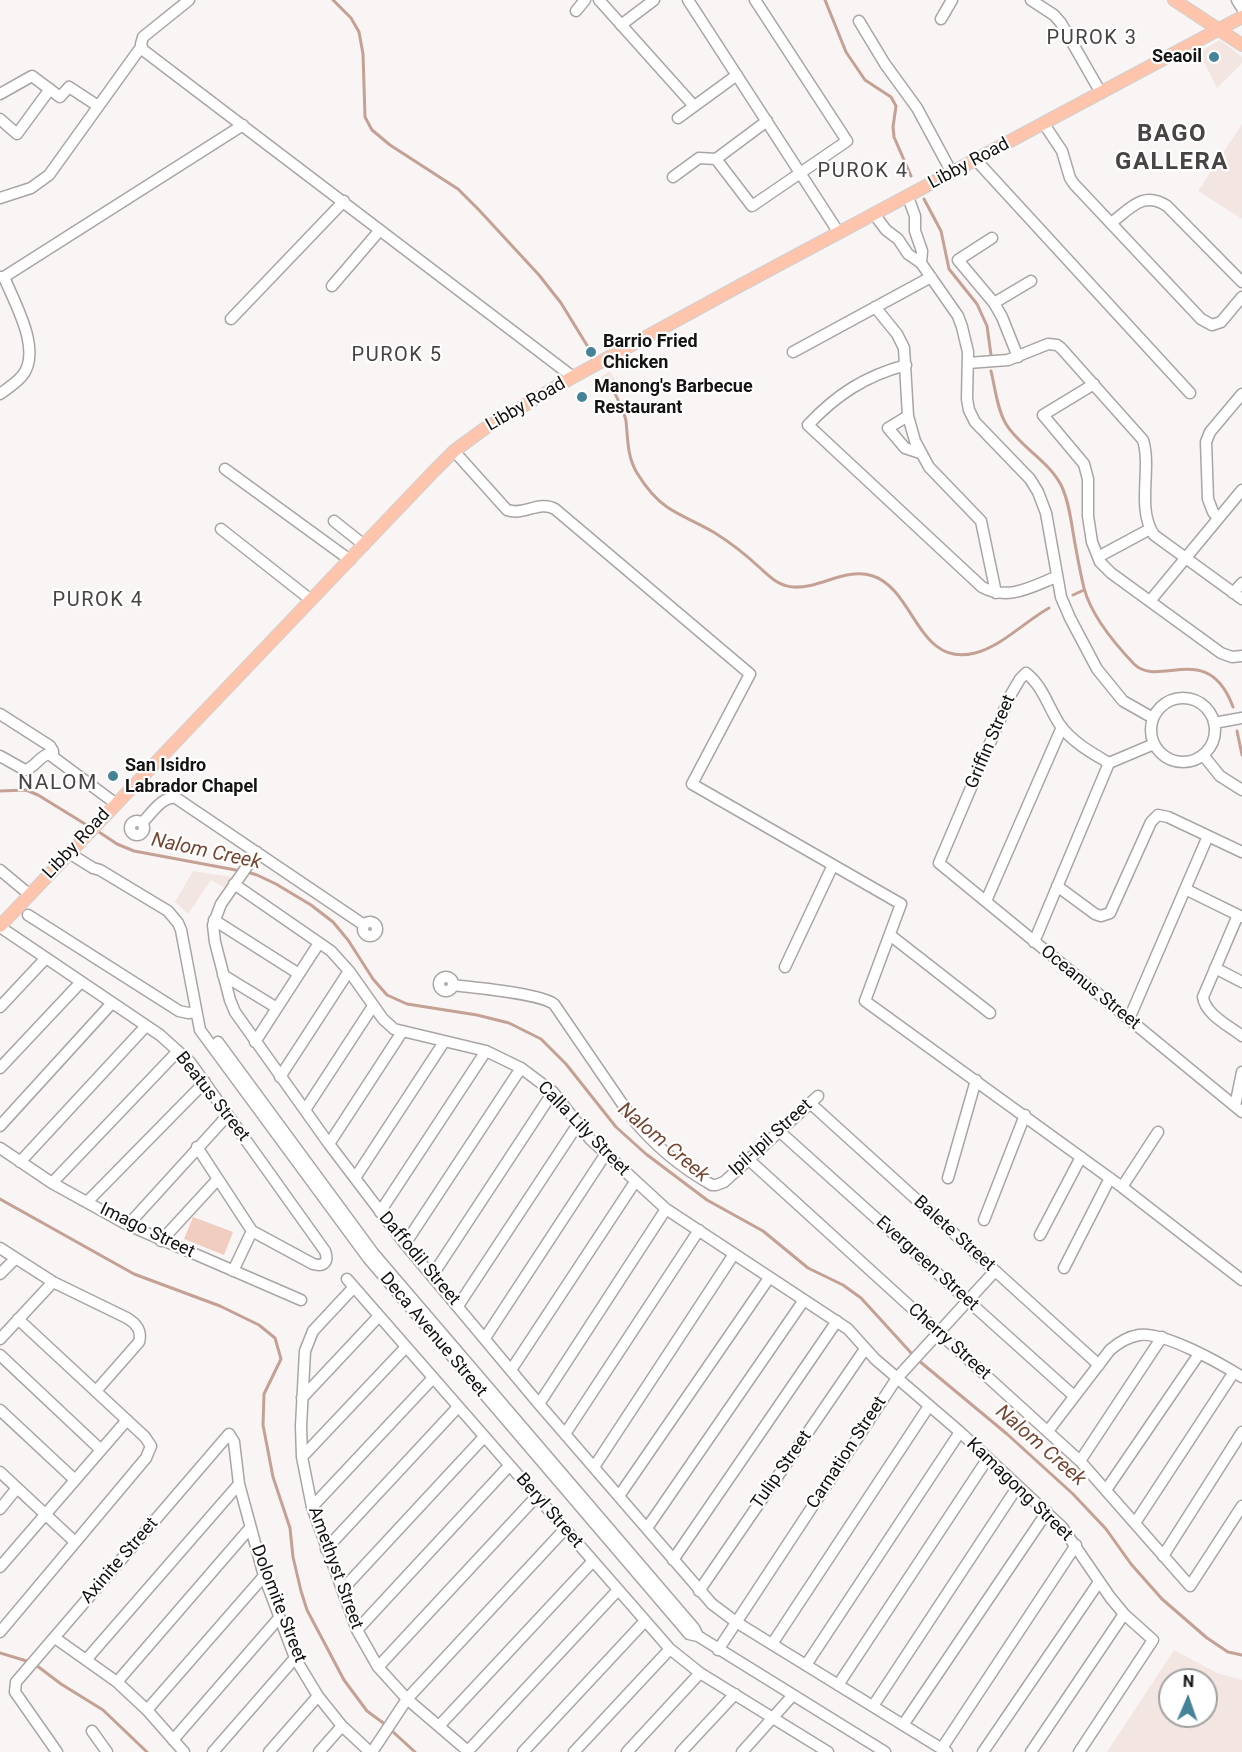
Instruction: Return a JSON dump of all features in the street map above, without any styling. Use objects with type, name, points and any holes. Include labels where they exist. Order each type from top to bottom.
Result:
[{"type":"main road","points":[[1174,0],[1242,45]]},
{"type":"main road","name":"Libby Road","points":[[0,926],[111,807],[454,451],[484,429],[573,377],[1242,17]]},
{"type":"street","points":[[0,198],[32,188],[44,179],[141,47],[141,41],[189,0]]},
{"type":"street","points":[[576,11],[585,0]]},
{"type":"street","points":[[599,0],[694,106]]},
{"type":"street","points":[[621,25],[654,0]]},
{"type":"street","points":[[688,0],[839,233]]},
{"type":"street","points":[[716,159],[752,206],[846,141],[755,0]]},
{"type":"street","points":[[941,19],[952,0]]},
{"type":"street","points":[[1031,0],[1054,15],[1061,23],[1101,93]]},
{"type":"street","points":[[1237,0],[1242,8]]},
{"type":"street","points":[[859,21],[885,64],[917,108],[952,173]]},
{"type":"street","points":[[141,47],[573,377]]},
{"type":"street","points":[[678,118],[737,75]]},
{"type":"street","points":[[0,94],[32,76],[60,97],[69,87],[98,106]]},
{"type":"street","points":[[0,119],[17,134],[50,89]]},
{"type":"street","points":[[673,177],[699,158],[716,159],[767,121]]},
{"type":"street","points":[[1044,124],[1062,151],[1074,184],[1201,319],[1212,325],[1221,322],[1242,297]]},
{"type":"street","points":[[0,394],[22,377],[29,360],[27,335],[2,277],[243,125]]},
{"type":"street","points":[[976,160],[1190,393]]},
{"type":"street","points":[[908,196],[915,216],[915,231],[921,247],[921,263]]},
{"type":"street","points":[[1111,223],[1144,200],[1159,201],[1167,206],[1242,282]]},
{"type":"street","points":[[231,319],[344,201]]},
{"type":"street","points":[[874,214],[886,230],[898,239],[908,254],[921,263],[948,300],[962,327],[967,346],[969,410],[975,422],[1025,474],[1038,492],[1046,513],[1056,577],[1065,608],[1105,681],[1123,701],[1153,718]]},
{"type":"street","points":[[332,286],[380,230]]},
{"type":"street","points":[[898,239],[915,231]]},
{"type":"street","points":[[992,238],[958,260],[994,303],[1008,330],[1018,357]]},
{"type":"street","points":[[793,352],[931,277]]},
{"type":"street","points":[[994,303],[1031,281]]},
{"type":"street","points":[[0,299],[10,293]]},
{"type":"street","points":[[875,307],[901,341],[905,353],[908,416],[920,453],[936,475],[981,520],[996,593]]},
{"type":"street","points":[[968,363],[998,362],[1053,344],[1061,348],[1143,440],[1146,453],[1146,513],[1150,529],[1160,540],[1238,596],[1242,583]]},
{"type":"street","points":[[906,365],[869,378],[843,392],[808,425],[973,581],[996,593],[1013,594],[1056,577]]},
{"type":"street","points":[[1094,384],[1043,415],[1079,458],[1086,471],[1090,530],[1098,557],[1112,573],[1221,653],[1232,657],[1242,656]]},
{"type":"street","points":[[1218,518],[1208,499],[1206,442],[1210,432],[1242,394]]},
{"type":"street","points":[[908,416],[888,428],[905,447],[920,453]]},
{"type":"street","points":[[454,451],[507,510],[520,512],[544,505],[555,509],[750,674],[692,784],[901,904],[865,1001],[1110,1178],[1242,1281]]},
{"type":"street","points":[[225,468],[350,560]]},
{"type":"street","points":[[1150,601],[1242,490]]},
{"type":"street","points":[[334,521],[364,545]]},
{"type":"street","points":[[221,529],[311,600]]},
{"type":"street","points":[[1098,557],[1150,529]]},
{"type":"street","name":"Griffin Street","points":[[939,863],[1010,696],[1026,673],[1038,684],[1062,727],[1082,745],[1109,763]]},
{"type":"street","points":[[1186,699],[1204,706],[1214,723],[1212,744],[1203,755],[1192,761],[1179,762],[1161,754],[1154,744],[1151,731],[1153,718],[1166,703],[1186,699]]},
{"type":"street","points":[[0,714],[50,746],[53,751],[52,756]]},
{"type":"street","points":[[1214,723],[1242,718]]},
{"type":"street","points":[[986,902],[1062,727]]},
{"type":"street","points":[[1034,942],[1109,763],[1154,744]]},
{"type":"street","points":[[0,756],[25,770],[44,755],[52,756],[111,807]]},
{"type":"street","points":[[1203,755],[1220,776],[1242,790]]},
{"type":"street","points":[[142,823],[166,799],[174,797],[364,925]]},
{"type":"street","points":[[1058,886],[1095,914],[1106,915],[1112,909],[1154,818],[1158,815],[1168,817],[1242,852]]},
{"type":"street","points":[[1129,1019],[1208,836]]},
{"type":"street","name":"Deca Avenue Street","points":[[71,851],[93,868],[168,911],[178,923],[196,1012],[295,1155],[356,1238],[635,1566],[694,1628],[698,1636],[885,1752]]},
{"type":"street","points":[[257,852],[234,884],[214,920],[299,974]]},
{"type":"street","name":"Oceanus Street","points":[[939,863],[1238,1109]]},
{"type":"street","points":[[785,967],[833,865]]},
{"type":"street","points":[[0,870],[30,895]]},
{"type":"street","name":"Calla Lily Street","points":[[234,884],[341,960],[388,1025],[402,1032],[486,1051],[521,1068],[553,1092],[606,1155],[666,1209],[848,1329],[865,1349],[897,1378]]},
{"type":"street","points":[[1185,889],[1240,916],[1205,990],[1204,1001],[1210,1011],[1242,1036]]},
{"type":"street","points":[[28,915],[179,1011],[196,1012]]},
{"type":"street","name":"Daffodil Street","points":[[214,920],[213,935],[235,1012],[280,1077],[405,1244],[699,1591],[736,1622],[944,1750]]},
{"type":"street","name":"Beatus Street","points":[[0,926],[178,1050],[205,1082],[325,1251],[326,1262],[321,1265],[313,1264],[252,1231]]},
{"type":"street","points":[[890,935],[990,1013]]},
{"type":"street","points":[[255,1042],[319,943]]},
{"type":"street","points":[[0,1007],[46,958]]},
{"type":"street","points":[[1215,968],[1242,982]]},
{"type":"street","points":[[280,1077],[349,971]]},
{"type":"street","points":[[223,975],[277,1008]]},
{"type":"street","points":[[0,1068],[81,982]]},
{"type":"street","name":"Ipil-Ipil Street","points":[[453,985],[519,994],[555,1004],[645,1133],[661,1148],[712,1185],[720,1184],[814,1100]]},
{"type":"street","points":[[0,1126],[112,1003]]},
{"type":"street","points":[[305,1110],[373,1006]]},
{"type":"street","points":[[20,1162],[146,1026]]},
{"type":"street","points":[[329,1144],[402,1032]]},
{"type":"street","points":[[355,1178],[444,1042]]},
{"type":"street","points":[[52,1183],[178,1050]]},
{"type":"street","points":[[380,1212],[486,1051]]},
{"type":"street","points":[[405,1244],[521,1068]]},
{"type":"street","points":[[1238,1109],[1242,1072]]},
{"type":"street","points":[[948,1178],[976,1080]]},
{"type":"street","points":[[87,1202],[205,1082]]},
{"type":"street","points":[[432,1276],[553,1092]]},
{"type":"street","name":"Balete Street","points":[[814,1100],[994,1271],[1099,1365]]},
{"type":"street","points":[[128,1225],[228,1115]]},
{"type":"street","points":[[984,1220],[1025,1115]]},
{"type":"street","points":[[458,1306],[578,1124]]},
{"type":"street","name":"Evergreen Street","points":[[779,1131],[1074,1396]]},
{"type":"street","points":[[1122,1187],[1158,1132]]},
{"type":"street","points":[[197,1147],[252,1231],[233,1271]]},
{"type":"street","name":"Imago Street","points":[[0,1148],[52,1183],[128,1225],[301,1300]]},
{"type":"street","points":[[485,1338],[606,1155]]},
{"type":"street","points":[[1040,1235],[1081,1157]]},
{"type":"street","name":"Cherry Street","points":[[748,1160],[1080,1461],[1190,1586],[1242,1506]]},
{"type":"street","points":[[1064,1268],[1110,1178]]},
{"type":"street","points":[[161,1241],[219,1179]]},
{"type":"street","points":[[511,1370],[635,1182]]},
{"type":"street","points":[[539,1404],[666,1209]]},
{"type":"street","points":[[565,1434],[699,1230]]},
{"type":"street","points":[[0,1248],[52,1282],[128,1318],[138,1326],[139,1342],[96,1391]]},
{"type":"street","points":[[594,1467],[734,1254]]},
{"type":"street","points":[[0,1274],[15,1258]]},
{"type":"street","name":"Carnation Street","points":[[718,1650],[897,1378],[994,1271]]},
{"type":"street","points":[[619,1496],[769,1278]]},
{"type":"street","points":[[0,1339],[52,1282]]},
{"type":"street","name":"Beryl Street","points":[[307,1341],[350,1283],[670,1649],[700,1673],[828,1752]]},
{"type":"street","points":[[647,1528],[804,1300]]},
{"type":"street","points":[[302,1398],[379,1316]]},
{"type":"street","points":[[1,1626],[146,1458],[151,1446],[145,1437],[18,1319]]},
{"type":"street","points":[[673,1560],[837,1321]]},
{"type":"street","points":[[1048,1431],[1110,1350],[1128,1338],[1139,1335],[1162,1337],[1238,1374],[1135,1523]]},
{"type":"street","points":[[1080,1461],[1162,1337]]},
{"type":"street","name":"Amethyst Street","points":[[307,1341],[302,1398],[302,1457],[312,1507],[357,1630],[378,1666],[407,1699],[468,1752]]},
{"type":"street","points":[[302,1457],[406,1347]]},
{"type":"street","name":"Tulip Street","points":[[699,1591],[865,1349]]},
{"type":"street","points":[[1106,1490],[1199,1354]]},
{"type":"street","points":[[0,1355],[101,1450]]},
{"type":"street","points":[[312,1507],[433,1378]]},
{"type":"street","name":"Kamagong Street","points":[[897,1378],[960,1432],[1062,1527],[1124,1614],[1153,1640],[1079,1752]]},
{"type":"street","points":[[772,1644],[929,1406]]},
{"type":"street","points":[[326,1549],[458,1407]]},
{"type":"street","points":[[0,1410],[75,1480]]},
{"type":"street","points":[[0,1567],[127,1420]]},
{"type":"street","points":[[806,1665],[960,1432]]},
{"type":"street","points":[[1163,1556],[1242,1432]]},
{"type":"street","name":"Dolomite Street","points":[[229,1434],[234,1442],[239,1484],[264,1576],[295,1658],[318,1696],[342,1726],[371,1752]]},
{"type":"street","name":"Axinite Street","points":[[57,1752],[17,1696],[14,1689],[16,1682],[229,1434]]},
{"type":"street","points":[[342,1590],[484,1437]]},
{"type":"street","points":[[838,1685],[988,1458]]},
{"type":"street","points":[[357,1630],[510,1466]]},
{"type":"street","points":[[0,1472],[75,1542]]},
{"type":"street","points":[[87,1660],[239,1484]]},
{"type":"street","points":[[873,1706],[1018,1486]]},
{"type":"street","points":[[0,1509],[17,1488]]},
{"type":"street","points":[[378,1666],[536,1497]]},
{"type":"street","points":[[903,1725],[1047,1512]]},
{"type":"street","points":[[117,1682],[250,1528]]},
{"type":"street","points":[[371,1752],[407,1699],[565,1530]]},
{"type":"street","points":[[944,1750],[1076,1545]]},
{"type":"street","points":[[439,1726],[593,1561]]},
{"type":"street","points":[[147,1710],[264,1576]]},
{"type":"street","points":[[983,1752],[1099,1582]]},
{"type":"street","points":[[468,1752],[618,1590]]},
{"type":"street","points":[[1031,1752],[1124,1614]]},
{"type":"street","points":[[173,1740],[279,1618]]},
{"type":"street","points":[[523,1752],[645,1621]]},
{"type":"street","points":[[55,1638],[117,1682],[147,1710],[184,1752]]},
{"type":"street","points":[[574,1752],[670,1649]]},
{"type":"street","points":[[213,1752],[295,1658]]},
{"type":"street","points":[[627,1752],[700,1673]]},
{"type":"street","points":[[681,1752],[735,1694]]},
{"type":"street","points":[[745,1751],[793,1695]]},
{"type":"street","points":[[269,1752],[318,1696]]},
{"type":"street","points":[[319,1752],[342,1726]]},
{"type":"street","points":[[92,1731],[107,1752]]},
{"type":"shaded area","points":[[1220,40],[1242,57],[1242,63],[1217,88],[1199,52]]},
{"type":"shaded area","points":[[1242,124],[1242,219],[1198,191]]},
{"type":"shaded area","points":[[610,371],[620,388],[608,394],[599,378]]},
{"type":"shaded area","points":[[193,871],[232,877],[225,888],[211,880],[188,914],[175,902]]},
{"type":"shaded area","points":[[193,1217],[233,1232],[224,1255],[184,1239]]},
{"type":"shaded area","points":[[1174,1650],[1208,1668],[1162,1668]]},
{"type":"shaded area","points":[[1218,1673],[1242,1680],[1242,1752],[1107,1752],[1158,1674],[1158,1728],[1218,1728]]},
{"type":"waterway","points":[[333,0],[351,18],[359,32],[363,54],[365,117],[372,130],[390,145],[458,189],[479,210],[539,275],[561,303],[588,347]]},
{"type":"waterway","points":[[825,0],[846,52],[865,80],[891,97],[896,106],[894,137],[911,176]]},
{"type":"waterway","points":[[924,199],[941,231],[949,269],[977,304],[987,326],[991,355]]},
{"type":"waterway","points":[[991,371],[998,405],[1006,424],[1019,440],[1049,468],[1064,491],[1084,588],[1104,629],[1134,664],[1144,670],[1156,672],[1184,669],[1197,670],[1210,675],[1223,687],[1233,707]]},
{"type":"waterway","points":[[614,391],[626,421],[631,460],[650,491],[667,507],[727,541],[778,583],[803,587],[852,574],[873,576],[887,584],[899,596],[929,639],[941,649],[956,655],[985,650],[1049,608]]},
{"type":"waterway","points":[[1073,595],[1084,590]]},
{"type":"waterway","points":[[1237,731],[1242,755]]},
{"type":"waterway","name":"Nalom Creek","points":[[0,791],[26,790],[90,827]]},
{"type":"waterway","name":"Nalom Creek","points":[[96,830],[117,844],[134,851],[241,871]]},
{"type":"waterway","name":"Nalom Creek","points":[[247,872],[276,884],[311,905],[333,922],[387,995],[407,1004],[477,1015],[509,1023],[541,1039],[566,1064],[616,1127],[646,1154],[707,1200],[763,1231],[808,1268],[843,1285],[861,1298],[913,1355]]},
{"type":"waterway","points":[[0,1199],[134,1274],[220,1306],[259,1325],[275,1338],[281,1359],[264,1394],[263,1425],[273,1477],[290,1528],[293,1557],[301,1591],[307,1610],[344,1680],[367,1711],[386,1725]]},
{"type":"waterway","name":"Nalom Creek","points":[[918,1360],[1007,1434],[1073,1494],[1106,1529],[1131,1564],[1162,1599],[1207,1638],[1228,1652],[1242,1655]]},
{"type":"waterway","points":[[0,1653],[30,1662]]},
{"type":"waterway","points":[[36,1665],[61,1684],[103,1710],[147,1752]]},
{"type":"waterway","points":[[391,1730],[415,1752]]},
{"type":"place","name":"Seaoil","points":[[1214,57]]},
{"type":"place","name":"Barrio Fried Chicken","points":[[591,352]]},
{"type":"place","name":"Manong's Barbecue Restaurant","points":[[582,397]]},
{"type":"place","name":"San Isidro Labrador Chapel","points":[[113,776]]},
{"type":"district","name":"PUROK 3","points":[[1092,39]]},
{"type":"district","name":"BAGO GALLERA","points":[[1172,149]]},
{"type":"district","name":"PUROK 4","points":[[863,172]]},
{"type":"district","name":"PUROK 5","points":[[397,356]]},
{"type":"district","name":"PUROK 4","points":[[98,601]]},
{"type":"district","name":"NALOM","points":[[58,784]]}]
